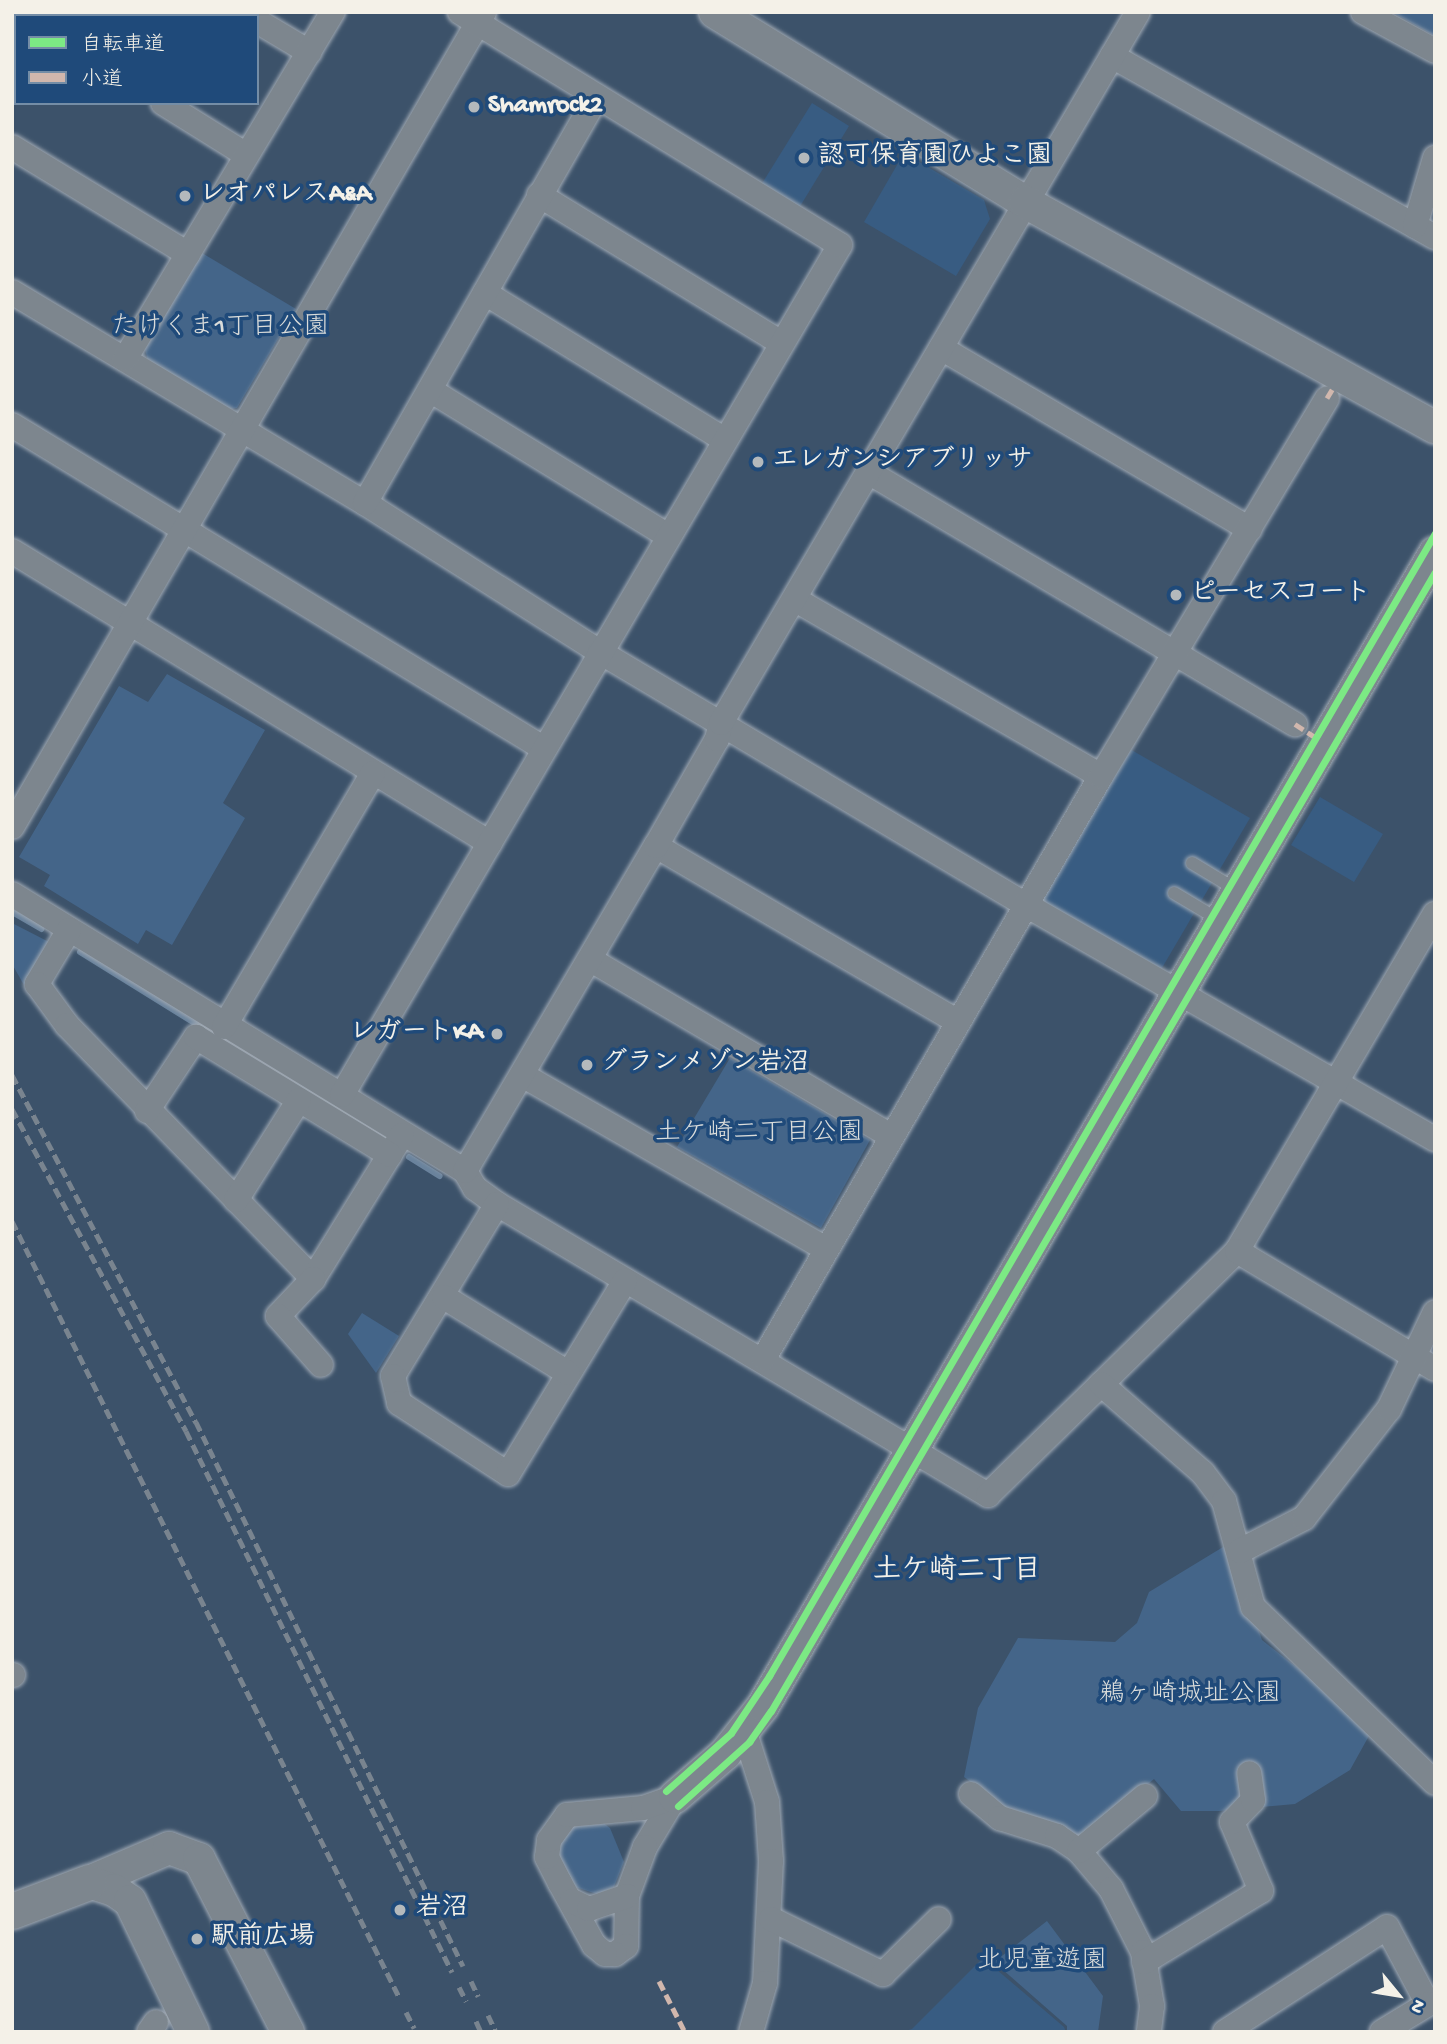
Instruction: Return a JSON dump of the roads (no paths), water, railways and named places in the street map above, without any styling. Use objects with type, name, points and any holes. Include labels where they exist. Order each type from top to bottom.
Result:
[{"type":"main road","points":[[12,1911],[89,1882]]},
{"type":"street","points":[[125,359],[245,153],[333,12]]},
{"type":"street","points":[[715,12],[1025,202],[1435,427]]},
{"type":"street","points":[[465,1171],[524,1076],[717,739],[720,723],[796,600],[1025,202],[1138,12]]},
{"type":"street","points":[[1363,12],[1435,51]]},
{"type":"street","points":[[12,827],[243,432],[473,16],[597,96],[840,245],[542,748],[490,844],[342,1095]]},
{"type":"street","points":[[259,22],[309,52]]},
{"type":"street","points":[[1112,56],[1425,232],[1435,158]]},
{"type":"street","points":[[365,503],[597,96]]},
{"type":"street","points":[[166,105],[245,153]]},
{"type":"street","points":[[12,147],[188,254]]},
{"type":"street","points":[[540,195],[781,343]]},
{"type":"street","points":[[12,292],[365,503],[600,652],[1026,905],[1435,1139]]},
{"type":"street","points":[[485,293],[726,440]]},
{"type":"street","points":[[941,348],[1250,529]]},
{"type":"street","points":[[430,390],[668,536]]},
{"type":"street","points":[[764,1358],[1173,653],[1327,398]]},
{"type":"street","points":[[12,425],[542,748]]},
{"type":"street","points":[[870,473],[1295,724]]},
{"type":"street","points":[[12,551],[490,844]]},
{"type":"street","points":[[675,1797],[643,1808],[567,1815],[554,1829],[547,1857],[594,1945],[605,1954],[615,1954],[630,1936],[626,1896],[650,1838],[675,1797],[745,1733],[914,1449],[1435,553]]},
{"type":"street","points":[[796,600],[1101,776]]},
{"type":"street","points":[[224,1027],[373,773]]},
{"type":"street","points":[[656,846],[959,1023]]},
{"type":"street","points":[[12,894],[224,1027],[342,1095],[396,1145]]},
{"type":"street","points":[[147,1111],[196,1037],[299,1100],[396,1145],[465,1171],[475,1188],[497,1204],[625,1281],[764,1358],[988,1495],[1237,1251],[1435,914]]},
{"type":"street","points":[[69,930],[37,984],[67,1025],[147,1111],[313,1279]]},
{"type":"street","points":[[591,960],[891,1136]]},
{"type":"street","points":[[524,1076],[826,1249]]},
{"type":"street","points":[[236,1200],[299,1100]]},
{"type":"street","points":[[321,1365],[278,1316],[313,1279],[396,1145]]},
{"type":"street","points":[[497,1204],[444,1297],[393,1376],[399,1403],[508,1474],[625,1281]]},
{"type":"street","points":[[1237,1251],[1426,1362]]},
{"type":"street","points":[[444,1297],[568,1374]]},
{"type":"street","points":[[1240,1551],[1304,1518],[1426,1362],[1435,1312]]},
{"type":"street","points":[[1101,1384],[1203,1473],[1224,1501],[1240,1551],[1253,1607],[1290,1648],[1435,1783]]},
{"type":"street","points":[[745,1733],[767,1802],[771,1919],[765,1983],[751,2032]]},
{"type":"street","points":[[1144,1962],[1261,1891],[1232,1822],[1253,1800],[1249,1773]]},
{"type":"street","points":[[971,1794],[1000,1818],[1056,1836],[1079,1851],[1111,1889],[1144,1962],[1152,2006],[1149,2032]]},
{"type":"street","points":[[1079,1851],[1145,1796]]},
{"type":"street","points":[[89,1882],[169,1848],[199,1859],[288,2032]]},
{"type":"street","points":[[89,1882],[114,1890],[130,1901],[193,2032]]},
{"type":"street","points":[[572,1901],[589,1909],[626,1896]]},
{"type":"street","points":[[771,1919],[883,1974],[939,1919]]},
{"type":"street","points":[[1225,2032],[1387,1927],[1431,2013],[1382,2032]]},
{"type":"lane","points":[[1192,863],[1239,891]]},
{"type":"lane","points":[[1174,893],[1221,922]]},
{"type":"waterway","points":[[12,912],[42,929]]},
{"type":"waterway","points":[[80,952],[206,1030]]},
{"type":"waterway","points":[[409,1157],[439,1176]]},
{"type":"railway","points":[[12,1075],[196,1422],[463,1966]]},
{"type":"railway","points":[[12,1109],[186,1431],[452,1972]]},
{"type":"railway","points":[[12,1221],[399,1997]]},
{"type":"railway","points":[[471,1981],[478,1996]]},
{"type":"railway","points":[[459,1987],[466,2001]]},
{"type":"railway","points":[[406,2012],[414,2028]]},
{"type":"railway","points":[[488,2015],[496,2032]]},
{"type":"railway","points":[[476,2021],[481,2032]]},
{"type":"place","name":"Shamrock2","points":[[474,107]]},
{"type":"place","name":"認可保育園ひよこ園","points":[[804,158]]},
{"type":"place","name":"レオパレスA&A","points":[[185,196]]},
{"type":"place","name":"エレガンシアブリッサ","points":[[758,462]]},
{"type":"place","name":"ピーセスコート","points":[[1176,595]]},
{"type":"place","name":"レガートKA","points":[[497,1034]]},
{"type":"place","name":"グランメゾン岩沼","points":[[587,1065]]},
{"type":"place","name":"岩沼","points":[[400,1910]]},
{"type":"place","name":"駅前広場","points":[[197,1939]]},
{"type":"district","name":"土ケ崎二丁目","points":[[957,1572]]},
{"type":"park label","name":"たけくま1丁目公園","points":[[220,329]]},
{"type":"park label","name":"土ケ崎二丁目公園","points":[[759,1135]]},
{"type":"park label","name":"鵜ヶ崎城址公園","points":[[1190,1696]]},
{"type":"park label","name":"北児童遊園","points":[[1042,1963]]}]
